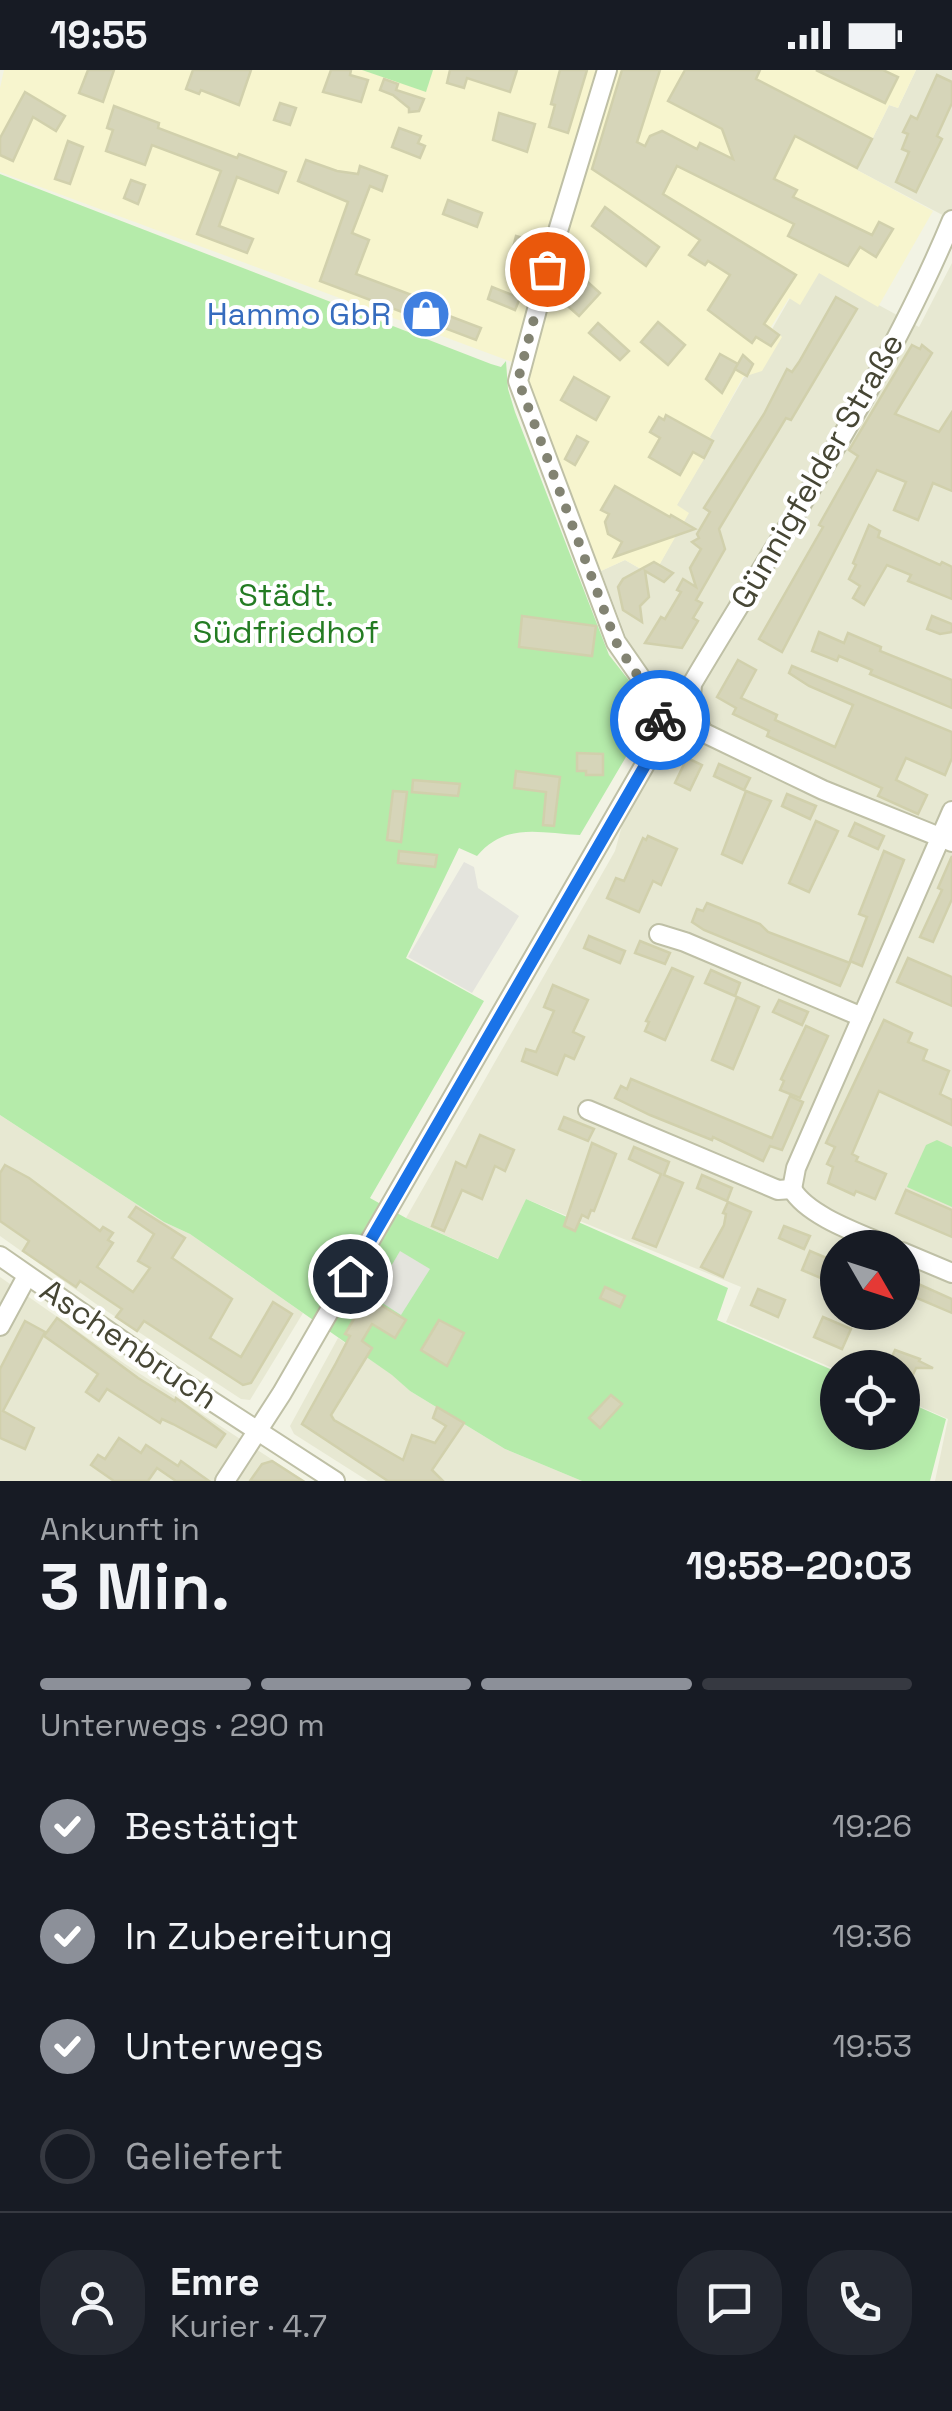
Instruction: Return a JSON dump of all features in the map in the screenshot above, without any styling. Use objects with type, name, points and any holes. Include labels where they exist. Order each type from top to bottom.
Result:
[{"type":"street","points":[[607,70],[518,380],[616,642],[634,671],[677,711],[823,790],[946,839]]},
{"type":"street","name":"Günnigfelder Straße","points":[[258,1432],[677,711],[862,402],[952,220]]},
{"type":"street","points":[[855,1230],[813,1210],[798,1198],[792,1189],[796,1168],[946,839],[952,811]]},
{"type":"street","points":[[659,934],[862,1017]]},
{"type":"street","points":[[588,1110],[778,1190],[792,1189]]},
{"type":"street","name":"Aschenbruch","points":[[0,1256],[335,1481]]},
{"type":"street","points":[[920,1260],[952,1273]]},
{"type":"street","points":[[0,1326],[28,1276]]},
{"type":"street","points":[[225,1481],[258,1432]]},
{"type":"shaded area","points":[[4,70],[916,70],[898,108],[889,105],[857,170],[933,211],[878,307],[819,273],[800,305],[789,298],[771,327],[782,337],[762,371],[743,377],[710,437],[714,442],[677,505],[689,513],[653,576],[625,560],[601,571],[523,391],[523,366],[0,172],[0,88]]},
{"type":"shaded area","points":[[916,70],[952,70],[952,220],[857,170],[889,105],[898,108]]},
{"type":"shaded area","points":[[952,263],[952,1481],[935,1481],[948,1419],[920,1407],[920,1350],[820,1350],[820,1363],[726,1322],[741,1287],[526,1199],[499,1259],[406,1218],[615,851],[654,710],[601,571],[625,560],[653,576],[688,513],[676,506],[713,443],[709,438],[790,298],[800,304],[818,272],[919,327]]},
{"type":"shaded area","points":[[464,862],[474,867],[478,888],[519,916],[472,993],[408,957]]},
{"type":"shaded area","points":[[0,1115],[164,1222],[190,1234],[303,1313],[250,1400],[241,1399],[99,1306],[0,1236]]},
{"type":"shaded area","points":[[400,1251],[430,1269],[401,1315],[373,1297]]},
{"type":"shaded area","points":[[0,1277],[125,1364],[305,1481],[0,1481]]},
{"type":"shaded area","points":[[338,1338],[410,1391],[505,1449],[582,1481],[368,1481],[294,1434],[290,1426]]},
{"type":"green space","points":[[362,70],[433,70],[426,92]]},
{"type":"green space","name":"Städt. Südfriedhof","points":[[0,174],[491,364],[501,367],[506,361],[515,412],[609,655],[653,711],[580,835],[512,834],[488,845],[477,856],[459,848],[406,958],[484,1001],[370,1198],[498,1259],[526,1199],[728,1288],[717,1320],[820,1365],[820,1450],[920,1450],[920,1408],[946,1419],[930,1481],[582,1481],[505,1449],[410,1391],[190,1234],[164,1222],[0,1115]]},
{"type":"green space","points":[[937,1140],[952,1147],[952,1207],[907,1187],[926,1145]]},
{"type":"building","points":[[88,70],[114,70],[103,102],[79,93]]},
{"type":"building","points":[[193,70],[251,70],[239,105],[201,90],[199,94],[186,89]]},
{"type":"building","points":[[331,70],[351,70],[350,75],[368,80],[361,102],[323,92]]},
{"type":"building","points":[[450,70],[517,70],[510,92],[467,78],[464,88],[447,83]]},
{"type":"building","points":[[560,70],[587,70],[568,133],[549,127]]},
{"type":"building","points":[[622,70],[660,70],[637,142],[645,146],[650,136],[662,131],[697,149],[700,143],[733,159],[722,129],[668,101],[685,70],[760,70],[756,79],[872,139],[857,168],[795,136],[774,179],[797,190],[793,197],[872,235],[879,222],[893,229],[876,257],[860,247],[848,266],[788,236],[794,224],[677,166],[663,194],[796,275],[764,324],[779,335],[771,346],[756,337],[752,343],[708,310],[730,275],[689,255],[700,240],[592,169]]},
{"type":"building","points":[[816,70],[883,70],[898,77],[885,103]]},
{"type":"building","points":[[937,75],[952,82],[952,103],[937,136],[942,139],[916,192],[896,182],[909,152],[902,149],[908,134],[903,132],[911,116],[917,119]]},
{"type":"building","points":[[384,79],[398,84],[396,90],[424,99],[419,111],[409,112],[393,95],[380,90]]},
{"type":"building","points":[[25,92],[65,116],[56,131],[33,117],[13,161],[0,155],[0,138]]},
{"type":"building","points":[[280,103],[296,108],[290,125],[274,120]]},
{"type":"building","points":[[114,106],[159,123],[158,128],[286,172],[278,193],[237,177],[219,226],[253,239],[247,253],[197,234],[221,171],[152,145],[145,165],[106,151],[113,130],[107,128]]},
{"type":"building","points":[[499,113],[535,124],[527,152],[493,140]]},
{"type":"building","points":[[399,128],[421,136],[418,143],[425,146],[420,158],[392,147]]},
{"type":"building","points":[[68,141],[83,147],[70,184],[55,179]]},
{"type":"building","points":[[306,160],[337,171],[358,174],[360,166],[387,176],[382,191],[370,186],[352,233],[369,240],[356,274],[425,300],[423,306],[481,328],[476,340],[320,281],[348,202],[298,181]]},
{"type":"building","points":[[131,180],[145,185],[138,204],[124,198]]},
{"type":"building","points":[[448,200],[482,213],[477,227],[443,214]]},
{"type":"building","points":[[605,207],[659,247],[646,266],[592,226]]},
{"type":"building","points":[[516,236],[537,242],[528,273],[508,267]]},
{"type":"building","points":[[581,276],[600,293],[579,316],[561,300]]},
{"type":"building","points":[[492,287],[520,298],[515,310],[488,299]]},
{"type":"building","points":[[836,297],[857,309],[791,420],[786,418],[719,529],[725,549],[696,600],[702,603],[693,618],[698,621],[682,648],[645,643],[661,617],[665,619],[681,592],[677,590],[683,579],[696,587],[690,568],[701,549],[692,542],[699,538],[697,534],[710,512],[704,508],[764,414],[787,369],[792,372],[799,362]]},
{"type":"building","points":[[658,322],[685,345],[668,365],[641,342]]},
{"type":"building","points":[[598,323],[629,351],[620,360],[589,333]]},
{"type":"building","points":[[912,345],[920,349],[922,345],[932,353],[895,414],[939,432],[952,412],[952,491],[933,483],[918,520],[894,510],[906,482],[877,470],[782,652],[759,639],[858,456],[849,450]]},
{"type":"building","points":[[720,354],[738,364],[722,393],[706,379]]},
{"type":"building","points":[[743,355],[753,364],[747,376],[735,369]]},
{"type":"building","points":[[574,377],[609,397],[596,420],[561,400]]},
{"type":"building","points":[[666,415],[713,441],[704,458],[693,452],[680,475],[649,457],[660,438],[650,432],[659,417],[664,420]]},
{"type":"building","points":[[577,436],[588,442],[575,465],[565,459]]},
{"type":"building","points":[[615,486],[695,529],[614,557],[622,542],[608,534],[605,522],[609,514],[601,510]]},
{"type":"building","points":[[869,525],[880,531],[878,537],[952,567],[952,599],[908,581],[911,575],[887,565],[864,605],[853,598],[860,586],[849,579]]},
{"type":"building","points":[[654,562],[673,573],[664,582],[645,571],[649,597],[640,606],[642,622],[623,610],[618,587],[623,579]]},
{"type":"building","points":[[522,616],[596,626],[592,656],[519,647]]},
{"type":"building","points":[[932,616],[952,624],[952,632],[940,634],[927,629]]},
{"type":"building","points":[[819,632],[844,643],[848,633],[881,647],[880,651],[952,680],[952,708],[870,674],[872,670],[839,656],[837,661],[812,651]]},
{"type":"building","points":[[738,660],[756,670],[741,698],[777,715],[775,720],[835,747],[853,705],[809,686],[789,673],[792,666],[952,732],[952,758],[945,775],[906,758],[896,780],[927,795],[918,814],[878,796],[882,788],[767,736],[769,731],[733,714],[736,708],[717,697]]},
{"type":"building","points":[[577,753],[603,754],[603,775],[577,771]]},
{"type":"building","points":[[687,758],[702,765],[690,790],[675,783]]},
{"type":"building","points":[[719,764],[750,778],[744,790],[714,776]]},
{"type":"building","points":[[516,771],[560,777],[554,826],[543,825],[546,792],[514,788]]},
{"type":"building","points":[[413,780],[460,784],[458,796],[412,792]]},
{"type":"building","points":[[393,791],[407,792],[401,842],[387,840]]},
{"type":"building","points":[[746,791],[771,801],[742,863],[722,854]]},
{"type":"building","points":[[787,794],[816,806],[810,819],[782,806]]},
{"type":"building","points":[[816,821],[838,831],[809,892],[789,883]]},
{"type":"building","points":[[855,823],[884,836],[878,849],[849,836]]},
{"type":"building","points":[[648,836],[677,849],[661,885],[653,881],[639,912],[607,898],[616,878],[624,881],[643,838]]},
{"type":"building","points":[[399,851],[437,855],[435,867],[398,863]]},
{"type":"building","points":[[884,851],[904,860],[862,966],[850,961],[867,917],[859,914]]},
{"type":"building","points":[[952,856],[952,899],[933,942],[920,937],[942,890],[938,888]]},
{"type":"building","points":[[707,903],[760,924],[768,932],[850,963],[840,986],[704,930],[692,922],[697,909],[703,911]]},
{"type":"building","points":[[589,936],[625,951],[620,963],[584,948]]},
{"type":"building","points":[[640,941],[670,953],[665,964],[635,953]]},
{"type":"building","points":[[908,958],[952,977],[952,1006],[897,982]]},
{"type":"building","points":[[672,968],[693,977],[665,1040],[645,1031],[649,1022],[646,1021]]},
{"type":"building","points":[[711,970],[740,983],[735,996],[705,983]]},
{"type":"building","points":[[553,985],[588,1000],[573,1032],[584,1037],[574,1059],[565,1055],[557,1075],[522,1061],[526,1049],[536,1052],[554,1011],[544,1007]]},
{"type":"building","points":[[737,997],[759,1007],[733,1069],[712,1060]]},
{"type":"building","points":[[779,1000],[808,1012],[802,1025],[773,1012]]},
{"type":"building","points":[[884,1020],[912,1033],[908,1042],[927,1050],[923,1060],[949,1071],[940,1094],[952,1100],[952,1125],[879,1091],[852,1154],[858,1157],[856,1161],[886,1174],[875,1199],[828,1183],[833,1167],[827,1164],[835,1147],[826,1143]]},
{"type":"building","points":[[806,1026],[828,1036],[800,1098],[780,1090],[784,1081],[781,1079]]},
{"type":"building","points":[[631,1079],[772,1138],[790,1096],[803,1102],[782,1150],[770,1146],[763,1161],[615,1098],[621,1086],[627,1089]]},
{"type":"building","points":[[564,1117],[594,1129],[588,1141],[559,1129]]},
{"type":"building","points":[[480,1135],[514,1150],[505,1171],[495,1166],[482,1199],[462,1190],[444,1231],[432,1226],[456,1162],[466,1167]]},
{"type":"building","points":[[592,1143],[616,1154],[594,1211],[588,1218],[582,1215],[575,1231],[564,1226]]},
{"type":"building","points":[[634,1147],[669,1162],[664,1175],[683,1183],[656,1247],[633,1238],[661,1174],[629,1159]]},
{"type":"building","points":[[5,1165],[29,1178],[100,1231],[103,1227],[113,1233],[108,1240],[113,1243],[97,1267],[133,1292],[150,1268],[138,1261],[154,1234],[129,1217],[136,1207],[185,1238],[172,1258],[232,1299],[210,1338],[241,1357],[273,1302],[292,1314],[251,1383],[243,1385],[144,1321],[137,1331],[116,1317],[122,1309],[80,1281],[76,1287],[23,1251],[29,1241],[0,1221],[0,1173]]},
{"type":"building","points":[[702,1175],[732,1188],[727,1201],[697,1188]]},
{"type":"building","points":[[906,1190],[952,1210],[952,1237],[896,1213]]},
{"type":"building","points":[[728,1202],[751,1212],[723,1277],[701,1267],[724,1225],[723,1213]]},
{"type":"building","points":[[784,1226],[810,1236],[804,1249],[779,1238]]},
{"type":"building","points":[[810,1251],[820,1255],[820,1278],[802,1270]]},
{"type":"building","points":[[920,1285],[952,1299],[952,1313],[920,1299]]},
{"type":"building","points":[[605,1287],[625,1296],[620,1307],[600,1298]]},
{"type":"building","points":[[758,1289],[785,1300],[778,1317],[751,1305]]},
{"type":"building","points":[[367,1297],[406,1320],[395,1338],[372,1324],[362,1341],[372,1348],[331,1415],[403,1460],[412,1435],[435,1443],[446,1426],[433,1418],[437,1407],[464,1423],[432,1470],[443,1481],[388,1481],[302,1424]]},
{"type":"building","points":[[57,1318],[138,1378],[175,1401],[176,1398],[225,1434],[216,1447],[162,1419],[160,1423],[107,1389],[99,1401],[86,1392],[98,1374],[44,1336]]},
{"type":"building","points":[[439,1320],[464,1333],[447,1366],[421,1350]]},
{"type":"building","points":[[25,1321],[45,1332],[3,1411],[34,1428],[25,1449],[0,1438],[0,1369]]},
{"type":"building","points":[[820,1324],[820,1330],[851,1330],[842,1349],[814,1337]]},
{"type":"building","points":[[611,1395],[622,1404],[600,1428],[589,1418]]},
{"type":"building","points":[[119,1438],[141,1453],[146,1445],[178,1466],[181,1461],[209,1481],[176,1481],[157,1468],[148,1481],[114,1481],[91,1465],[98,1455],[105,1459]]},
{"type":"building","points":[[272,1461],[303,1481],[250,1481],[262,1464]]},
{"type":"way so far","points":[[547,269],[518,380],[616,642],[655,694],[660,720]]},
{"type":"place","name":"Hammo GbR","points":[[426,314]]},
{"type":"route","points":[[350,1276],[662,736],[660,720]]}]
